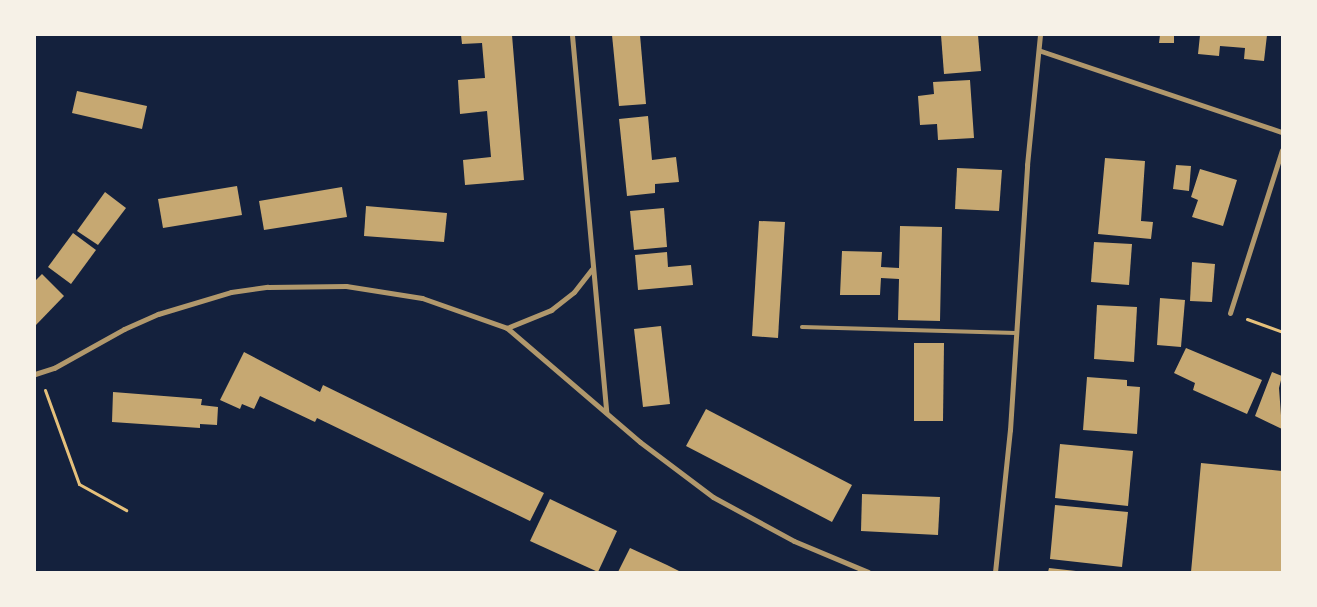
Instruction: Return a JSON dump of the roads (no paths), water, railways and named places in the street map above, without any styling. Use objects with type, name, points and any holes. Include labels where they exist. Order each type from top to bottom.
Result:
[{"type":"street","points":[[572,35],[592,268],[604,367],[606,412]]},
{"type":"street","points":[[995,572],[1010,430],[1027,165],[1041,51],[1040,35]]},
{"type":"street","points":[[1041,51],[1282,132]]},
{"type":"street","points":[[1230,313],[1282,150]]},
{"type":"street","points":[[507,328],[551,310],[574,292],[592,268]]},
{"type":"street","points":[[37,374],[158,314],[194,301],[268,287],[336,285],[384,290],[460,309],[507,328],[676,471],[729,506],[794,541],[868,572]]},
{"type":"lane","points":[[802,327],[1016,333]]}]
